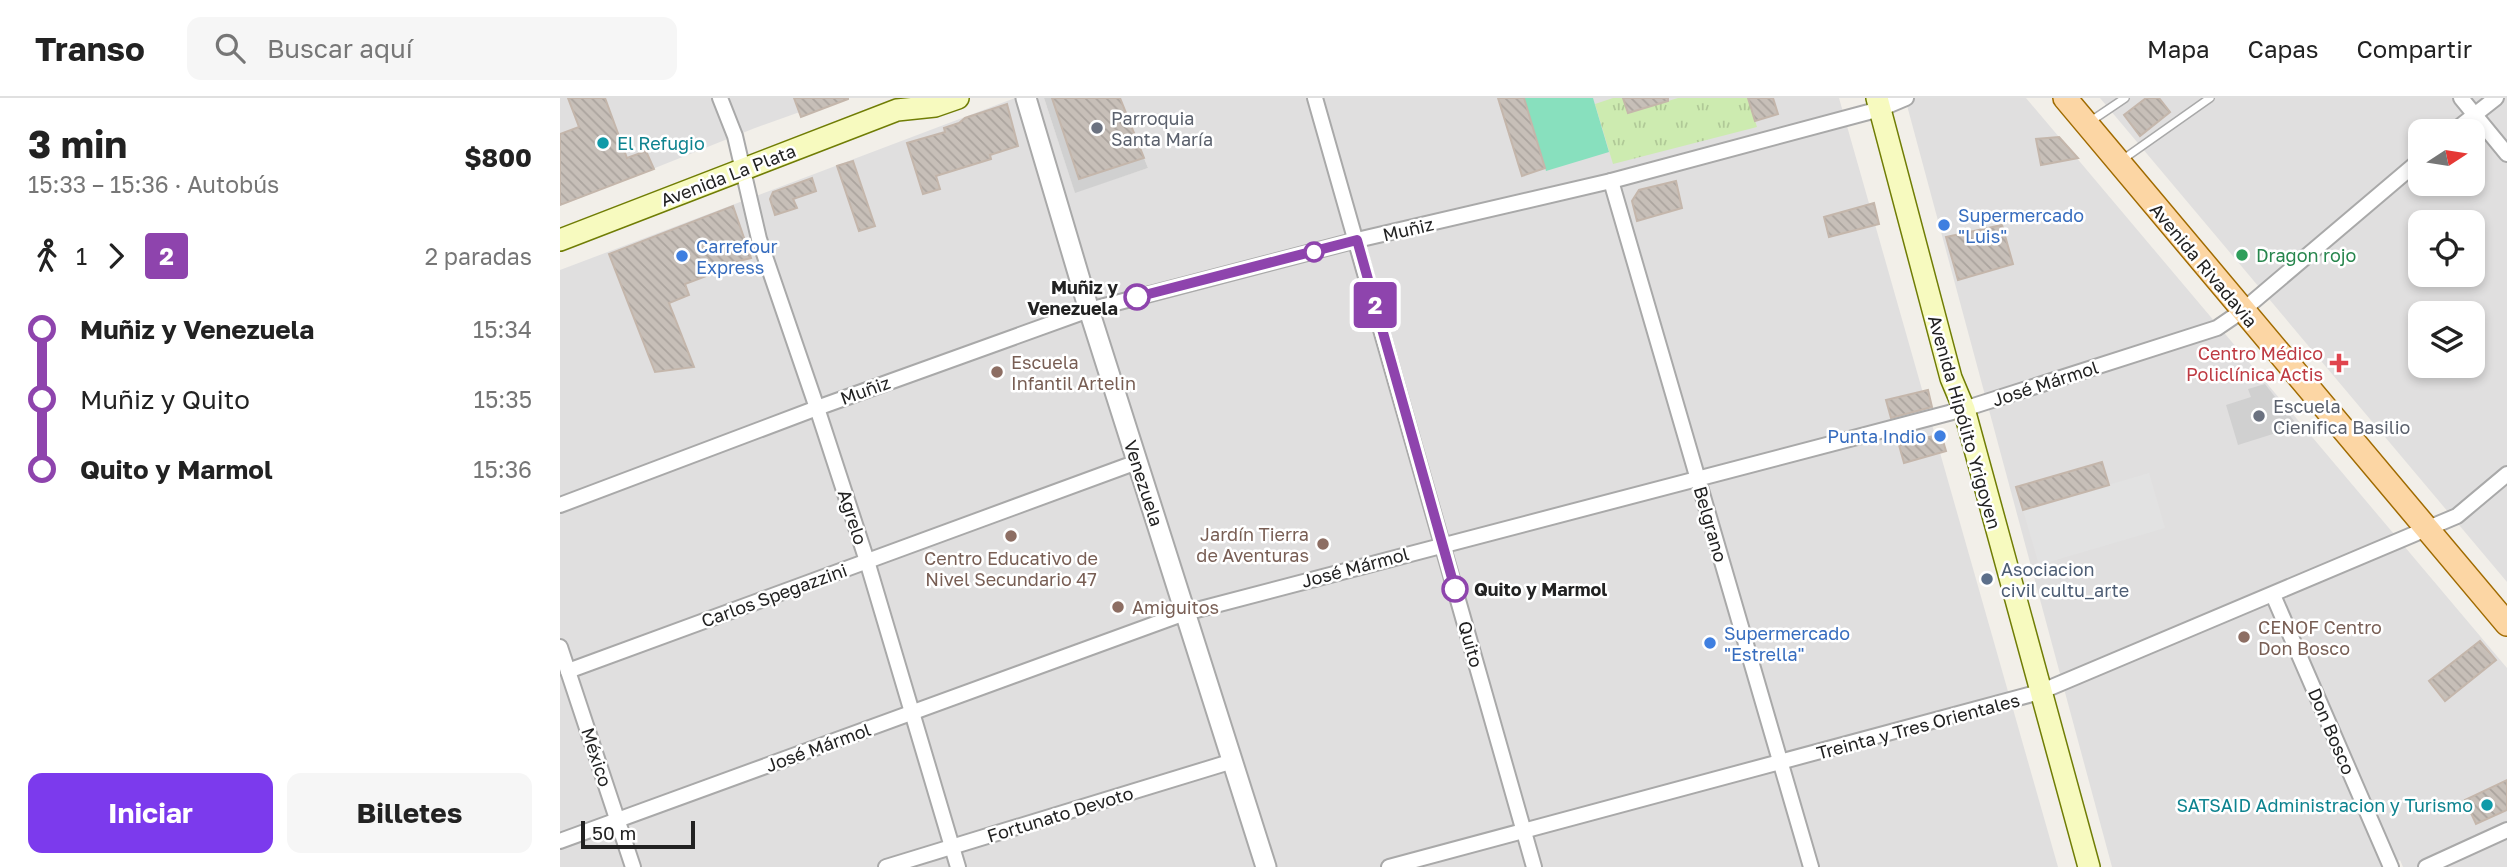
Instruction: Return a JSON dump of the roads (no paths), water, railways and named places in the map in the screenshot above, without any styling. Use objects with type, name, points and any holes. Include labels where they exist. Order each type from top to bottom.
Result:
[{"type":"main road","name":"Avenida La Plata","points":[[560,240],[904,104],[935,106],[958,98]]},
{"type":"main road","name":"Avenida Rivadavia","points":[[2065,98],[2507,624]]},
{"type":"main road","name":"Avenida Hipólito Yrigoyen","points":[[1878,103],[1951,378],[1965,409],[2089,867]]},
{"type":"street","name":"Agrelo","points":[[720,98],[735,136],[759,239],[867,561],[958,867]]},
{"type":"street","name":"Venezuela","points":[[1026,98],[1089,310],[1266,867]]},
{"type":"street","name":"Quito","points":[[1315,98],[1534,867]]},
{"type":"street","name":"Muñiz","points":[[560,505],[817,408],[1089,310],[1357,240],[1611,181],[1878,103],[1906,98]]},
{"type":"street","points":[[2461,98],[2507,154]]},
{"type":"street","points":[[2468,119],[2496,98]]},
{"type":"street","name":"José Mármol","points":[[560,841],[1185,612],[1965,409],[2217,328],[2242,311],[2408,170]]},
{"type":"street","name":"Belgrano","points":[[1611,181],[1811,867]]},
{"type":"street","name":"Carlos Spegazzini","points":[[568,671],[1137,462]]},
{"type":"street","name":"Treinta y Tres Orientales","points":[[1389,867],[2040,692],[2457,516],[2507,474]]},
{"type":"street","name":"Don Bosco","points":[[2273,595],[2392,867]]},
{"type":"street","name":"México","points":[[560,647],[633,867]]},
{"type":"street","name":"Fortunato Devoto","points":[[886,867],[1233,761]]},
{"type":"street","points":[[2426,867],[2507,830]]},
{"type":"lane","points":[[2087,124],[2125,98]]},
{"type":"lane","points":[[2118,163],[2210,98]]},
{"type":"place","name":"Parroquia Santa María","points":[[1097,128]]},
{"type":"place","name":"El Refugio","points":[[603,143]]},
{"type":"place","name":"Supermercado \"Luis\"","points":[[1944,225]]},
{"type":"place","name":"Dragon rojo","points":[[2242,255]]},
{"type":"place","name":"Carrefour Express","points":[[682,256]]},
{"type":"place","name":"Muñiz y Venezuela","points":[[1137,297]]},
{"type":"place","name":"Centro Médico Policlínica Actis","points":[[2339,363]]},
{"type":"place","name":"Escuela Infantil Artelin","points":[[997,372]]},
{"type":"place","name":"Escuela Cienifica Basilio","points":[[2259,416]]},
{"type":"place","name":"Punta Indio","points":[[1940,436]]},
{"type":"place","name":"Centro Educativo de Nivel Secundario 47","points":[[1011,536]]},
{"type":"place","name":"Jardín Tierra de Aventuras","points":[[1323,544]]},
{"type":"place","name":"Asociacion civil cultu_arte","points":[[1987,579]]},
{"type":"place","name":"Quito y Marmol","points":[[1455,589]]},
{"type":"place","name":"Amiguitos","points":[[1118,607]]},
{"type":"place","name":"CENOF Centro Don Bosco","points":[[2244,637]]},
{"type":"place","name":"Supermercado \"Estrella\"","points":[[1710,643]]},
{"type":"place","name":"SATSAID Administracion y Turismo","points":[[2487,805]]}]
